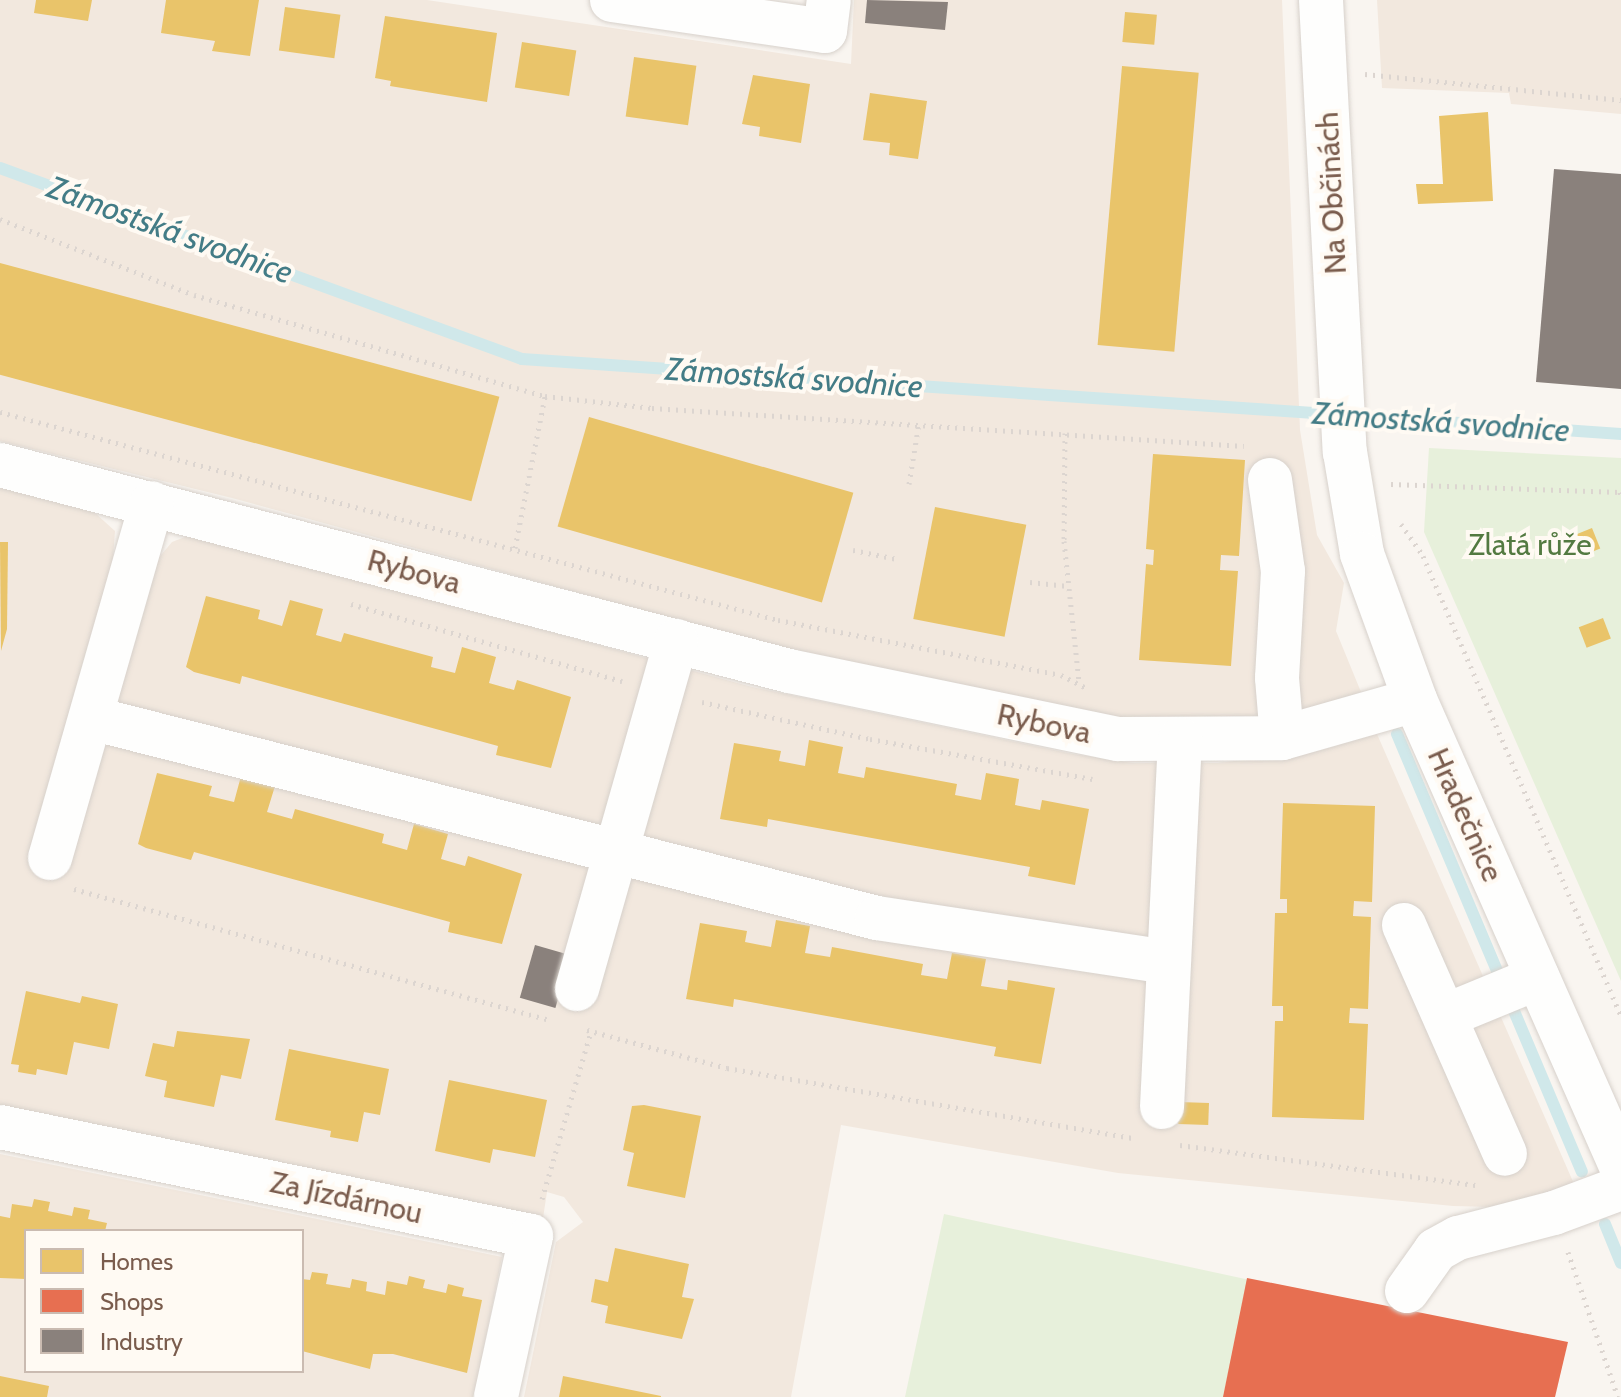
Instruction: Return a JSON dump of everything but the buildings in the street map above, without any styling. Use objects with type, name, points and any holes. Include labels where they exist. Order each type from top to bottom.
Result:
[{"type":"street","points":[[612,0],[825,31],[829,0]]},
{"type":"street","name":"Na Občinách","points":[[1321,0],[1345,452]]},
{"type":"street","name":"Hradečnice","points":[[1345,452],[1362,554],[1415,700],[1621,1166]]},
{"type":"street","points":[[1263,463],[1283,571],[1277,678],[1282,738]]},
{"type":"street","name":"Rybova","points":[[0,465],[789,671],[1118,739],[1282,738],[1415,700]]},
{"type":"street","points":[[56,872],[91,718],[152,503]]},
{"type":"street","points":[[571,1013],[676,641]]},
{"type":"street","points":[[91,718],[877,918],[1169,962]]},
{"type":"street","points":[[1160,1130],[1180,739]]},
{"type":"street","points":[[1404,925],[1445,1016],[1492,1170]]},
{"type":"street","points":[[1445,1016],[1537,978]]},
{"type":"street","name":"Za Jízdárnou","points":[[0,1127],[531,1236]]},
{"type":"street","points":[[1407,1291],[1436,1250],[1458,1238],[1554,1213],[1621,1188]]},
{"type":"street","points":[[496,1397],[531,1236]]},
{"type":"path","points":[[1360,73],[1621,100]]},
{"type":"path","points":[[0,219],[194,295],[545,396],[652,408],[1065,433],[1263,463]]},
{"type":"path","points":[[515,549],[545,396]]},
{"type":"path","points":[[0,412],[778,620],[1079,681],[1094,694]]},
{"type":"path","points":[[909,484],[919,423]]},
{"type":"path","points":[[1065,433],[1068,586],[1079,681]]},
{"type":"path","points":[[1384,472],[1390,494]]},
{"type":"path","points":[[1387,483],[1621,494]]},
{"type":"path","points":[[1395,516],[1423,556],[1621,1015]]},
{"type":"path","points":[[853,550],[897,559]]},
{"type":"path","points":[[1030,582],[1068,586]]},
{"type":"path","points":[[341,601],[661,692],[885,742],[1080,779],[1108,779]]},
{"type":"path","points":[[56,872],[571,1013],[591,1031],[727,1068],[1160,1130],[1492,1170]]},
{"type":"path","points":[[531,1236],[591,1031]]},
{"type":"path","points":[[1554,1213],[1618,1397]]},
{"type":"shaded area","points":[[0,0],[427,0],[851,64],[854,0],[1282,0],[1300,430],[1317,535],[1344,583],[1336,631],[1361,692],[1319,707],[1249,719],[1135,720],[1088,712],[810,656],[232,498],[0,441]]},
{"type":"shaded area","points":[[1377,0],[1621,0],[1621,114],[1511,104],[1509,93],[1382,88]]},
{"type":"shaded area","points":[[0,485],[84,503],[115,531],[113,558],[147,572],[172,542],[193,534],[752,687],[1073,754],[1133,763],[1218,763],[1318,751],[1377,734],[1585,1209],[1453,1206],[1118,1173],[841,1125],[791,1397],[524,1397],[556,1242],[583,1222],[564,1197],[547,1192],[543,1218],[0,1105]]},
{"type":"shaded area","points":[[0,1154],[502,1257],[474,1397],[0,1397]]},
{"type":"green space","name":"Zlatá růže","points":[[1429,448],[1621,458],[1621,981],[1424,532]]},
{"type":"green space","points":[[944,1214],[1250,1280],[1225,1397],[905,1397]]},
{"type":"waterway","name":"Zámostská svodnice","points":[[0,168],[522,359],[1621,434]]},
{"type":"waterway","name":"Zámostská svodnice","points":[[1397,734],[1582,1171]]},
{"type":"waterway","name":"Zámostská svodnice","points":[[1605,1224],[1621,1263]]}]
